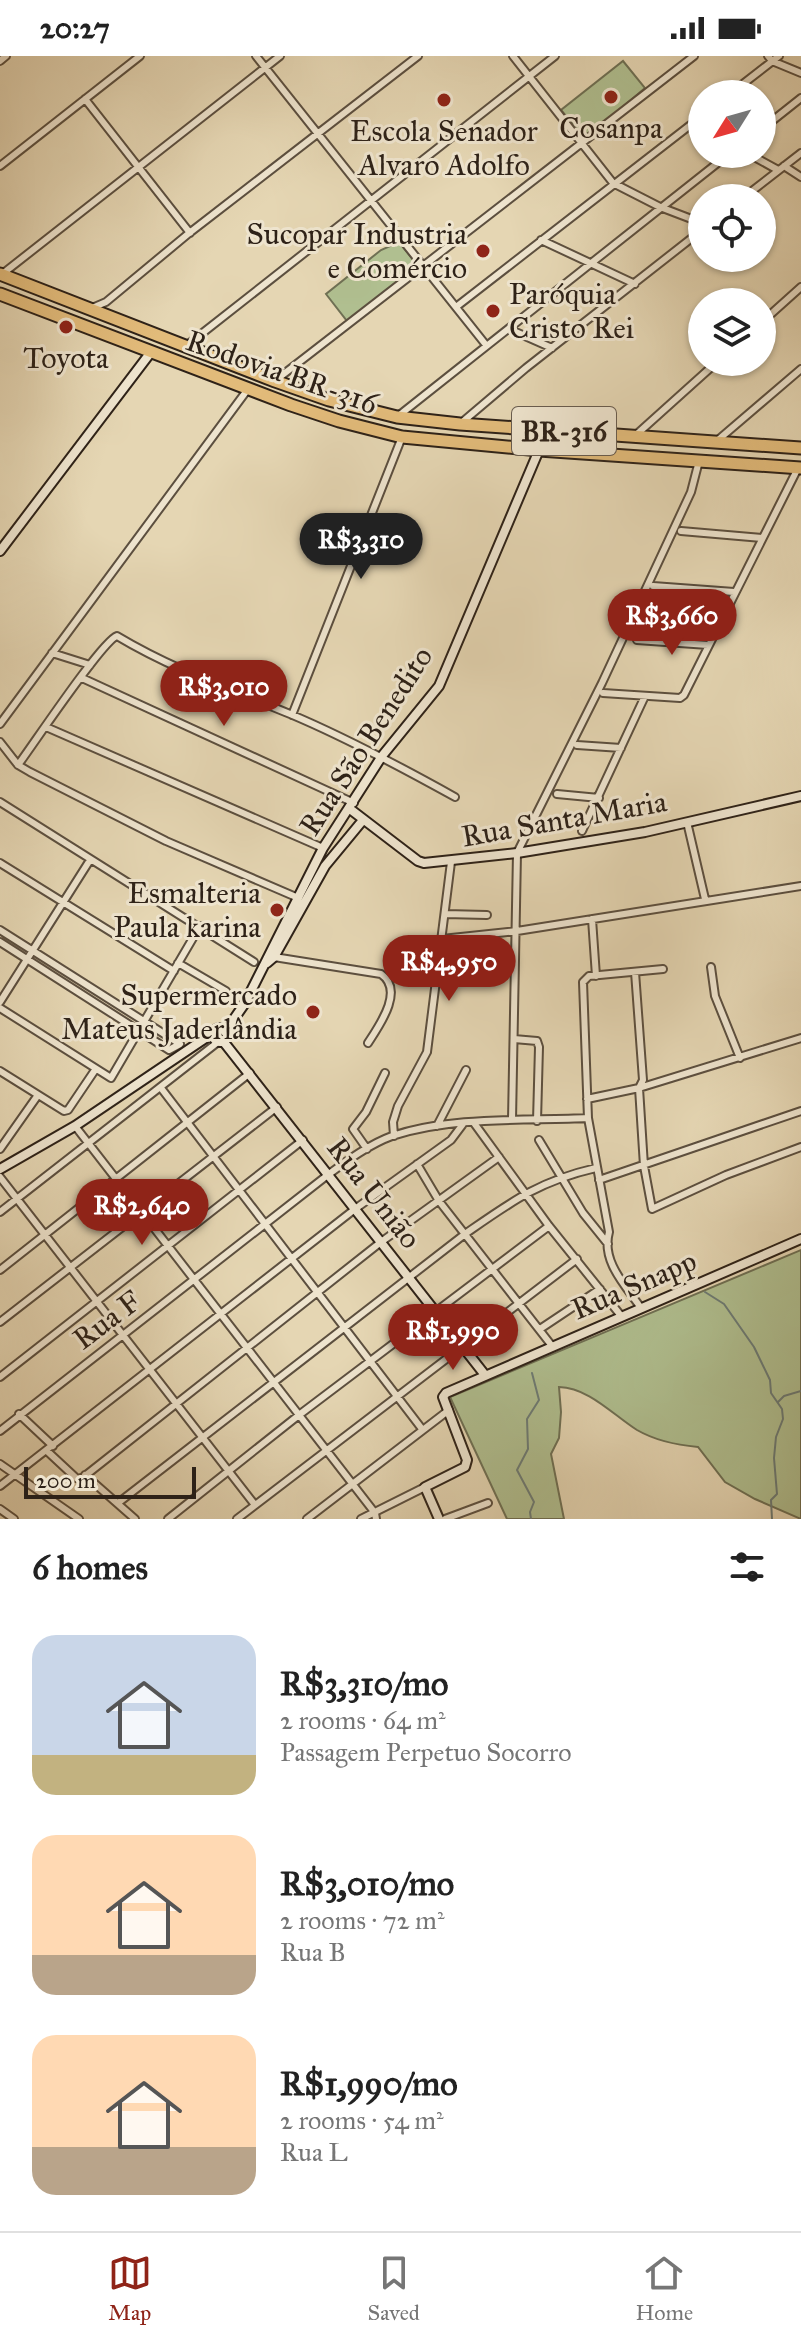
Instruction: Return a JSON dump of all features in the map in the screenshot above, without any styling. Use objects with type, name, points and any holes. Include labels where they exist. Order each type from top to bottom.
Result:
[{"type":"highway","name":"Rodovia BR-316","points":[[1,274],[99,308],[275,381],[329,400],[397,417]]},
{"type":"highway","name":"Rodovia BR-316","points":[[3,295],[248,389],[339,421],[402,437],[700,461]]},
{"type":"highway","points":[[3,295],[26,298],[84,321],[99,308]]},
{"type":"highway","points":[[105,335],[115,326],[152,340],[172,340]]},
{"type":"highway","name":"BR-316","points":[[397,417],[800,447]]},
{"type":"highway","name":"BR-316","points":[[700,461],[739,464],[755,460],[800,466]]},
{"type":"street","points":[[0,61],[6,56]]},
{"type":"street","points":[[0,166],[140,56]]},
{"type":"street","points":[[256,56],[486,345]]},
{"type":"street","points":[[1,274],[280,56]]},
{"type":"street","points":[[99,308],[190,233],[418,56]]},
{"type":"street","points":[[513,56],[613,183],[688,218]]},
{"type":"street","points":[[186,346],[555,56]]},
{"type":"street","points":[[275,381],[694,56]]},
{"type":"street","points":[[747,80],[773,58],[801,73]]},
{"type":"street","points":[[776,118],[801,98]]},
{"type":"street","points":[[85,99],[190,233]]},
{"type":"street","points":[[456,307],[688,127]]},
{"type":"street","points":[[761,184],[801,153]]},
{"type":"street","points":[[776,166],[801,177]]},
{"type":"street","points":[[397,417],[711,168]]},
{"type":"street","points":[[541,240],[635,284]]},
{"type":"street","points":[[460,424],[688,241]]},
{"type":"street","points":[[776,309],[801,287]]},
{"type":"street","points":[[509,329],[552,348]]},
{"type":"street","points":[[0,551],[151,352]]},
{"type":"street","points":[[716,442],[801,369]]},
{"type":"street","points":[[634,437],[702,376]]},
{"type":"street","points":[[0,724],[248,389]]},
{"type":"street","points":[[292,715],[402,437]]},
{"type":"street","name":"Rua São Benedito","points":[[220,1035],[245,1003],[323,848],[382,756],[443,679],[539,450]]},
{"type":"street","points":[[512,1120],[517,853],[628,628],[691,492],[700,461]]},
{"type":"street","points":[[603,693],[680,698],[684,695],[800,466]]},
{"type":"street","points":[[681,531],[762,538]]},
{"type":"street","points":[[653,586],[734,592]]},
{"type":"street","points":[[18,765],[90,665],[111,638],[117,636],[182,671],[292,715],[382,756],[455,797]]},
{"type":"street","points":[[637,640],[708,645]]},
{"type":"street","points":[[52,653],[90,665]]},
{"type":"street","points":[[82,678],[352,806]]},
{"type":"street","points":[[582,831],[645,696]]},
{"type":"street","points":[[46,727],[323,848]]},
{"type":"street","points":[[0,742],[18,765],[30,772],[166,841],[296,897]]},
{"type":"street","points":[[577,745],[621,748]]},
{"type":"street","points":[[557,794],[599,798]]},
{"type":"street","points":[[800,796],[801,808]]},
{"type":"street","name":"Rua Santa Maria","points":[[352,806],[363,820],[418,861],[451,862],[687,822],[800,796]]},
{"type":"street","points":[[0,802],[254,962]]},
{"type":"street","name":"Rua São Benedito","points":[[263,966],[274,957],[325,866],[363,820]]},
{"type":"street","points":[[687,822],[705,899]]},
{"type":"street","points":[[0,1002],[90,860]]},
{"type":"street","points":[[394,1136],[393,1122],[398,1106],[427,1052],[451,862]]},
{"type":"street","points":[[0,863],[174,971]]},
{"type":"street","points":[[442,939],[517,931],[801,886]]},
{"type":"street","points":[[445,914],[487,915]]},
{"type":"street","points":[[592,919],[593,976]]},
{"type":"street","points":[[0,1008],[95,1070],[108,1077],[113,1076],[200,926]]},
{"type":"street","points":[[0,930],[180,1044],[169,1050],[0,942]]},
{"type":"street","points":[[274,957],[381,974],[389,979],[391,987],[386,1014],[368,1043]]},
{"type":"street","points":[[178,963],[226,991]]},
{"type":"street","points":[[711,967],[715,996],[740,1058]]},
{"type":"street","points":[[641,1308],[611,1266],[606,1240],[609,1232],[588,1118],[583,982],[593,976],[663,969]]},
{"type":"street","points":[[635,972],[643,1080],[639,1088],[644,1166],[652,1209],[726,1175],[801,1147]]},
{"type":"street","points":[[0,1212],[161,1088],[220,1035]]},
{"type":"street","points":[[0,1169],[220,1035]]},
{"type":"street","name":"Rua União","points":[[220,1035],[485,1375]]},
{"type":"street","points":[[587,1099],[639,1088],[801,1038]]},
{"type":"street","points":[[514,1039],[537,1041],[539,1047],[537,1121]]},
{"type":"street","points":[[0,1071],[60,1110],[68,1110],[95,1070]]},
{"type":"street","points":[[437,1126],[466,1070]]},
{"type":"street","points":[[0,1270],[250,1073]]},
{"type":"street","points":[[367,1149],[353,1129],[366,1112],[385,1073]]},
{"type":"street","points":[[161,1088],[422,1429]]},
{"type":"street","points":[[0,1149],[38,1095]]},
{"type":"street","points":[[0,1322],[277,1107]]},
{"type":"street","points":[[599,1180],[801,1111]]},
{"type":"street","name":"Rua F","points":[[0,1431],[329,1174],[367,1149],[394,1136],[437,1126],[588,1118]]},
{"type":"street","points":[[473,1123],[549,1226],[622,1317]]},
{"type":"street","points":[[0,1486],[355,1209],[451,1140],[463,1124]]},
{"type":"street","points":[[75,1126],[375,1516]]},
{"type":"street","points":[[0,1132],[10,1138]]},
{"type":"street","points":[[0,1377],[303,1140]]},
{"type":"street","points":[[539,1140],[583,1213],[608,1244]]},
{"type":"street","points":[[47,1451],[76,1478],[81,1479],[381,1242],[499,1157]]},
{"type":"street","points":[[417,1164],[439,1201],[552,1346]]},
{"type":"street","points":[[118,1503],[465,1234],[525,1192],[561,1176],[596,1168]]},
{"type":"street","points":[[0,1177],[255,1505]]},
{"type":"street","points":[[168,1519],[299,1415],[549,1226]]},
{"type":"street","name":"Rua Snapp","points":[[449,1410],[443,1396],[485,1375],[801,1239]]},
{"type":"street","points":[[237,1519],[577,1259]]},
{"type":"street","points":[[540,1329],[600,1289]]},
{"type":"street","points":[[307,1519],[449,1410],[467,1460],[465,1467],[375,1516],[361,1519]]},
{"type":"street","points":[[19,1414],[53,1446]]},
{"type":"street","points":[[0,1464],[79,1519]]},
{"type":"street","points":[[85,1475],[135,1519]]},
{"type":"street","points":[[425,1487],[442,1519],[488,1503]]},
{"type":"street","points":[[0,1509],[14,1519]]},
{"type":"green space","points":[[623,61],[645,88],[585,139],[561,110]]},
{"type":"green space","points":[[399,242],[418,266],[347,321],[326,294],[381,250]]},
{"type":"green space","points":[[801,1250],[801,1519],[725,1482],[698,1447],[651,1437],[590,1397],[570,1388],[559,1387],[559,1438],[551,1454],[564,1519],[507,1519],[450,1397]]},
{"type":"waterway","points":[[705,1292],[724,1304],[754,1347],[770,1380],[771,1393],[782,1409],[783,1419],[776,1437],[774,1458],[777,1494],[771,1500],[772,1519]]},
{"type":"waterway","points":[[531,1519],[534,1502],[517,1470],[528,1449],[527,1419],[539,1400],[532,1373]]},
{"type":"waterway","points":[[778,1402],[784,1396],[801,1391]]},
{"type":"place","name":"Cosanpa","points":[[611,97]]},
{"type":"place","name":"Escola Senador Alvaro Adolfo","points":[[444,100]]},
{"type":"place","name":"Sucopar Industria e Comércio","points":[[483,251]]},
{"type":"place","name":"Paróquia Cristo Rei","points":[[493,311]]},
{"type":"place","name":"Toyota","points":[[66,327]]},
{"type":"place","name":"Esmalteria Paula karina","points":[[277,910]]},
{"type":"place","name":"Supermercado Mateus Jaderlândia","points":[[313,1012]]}]
